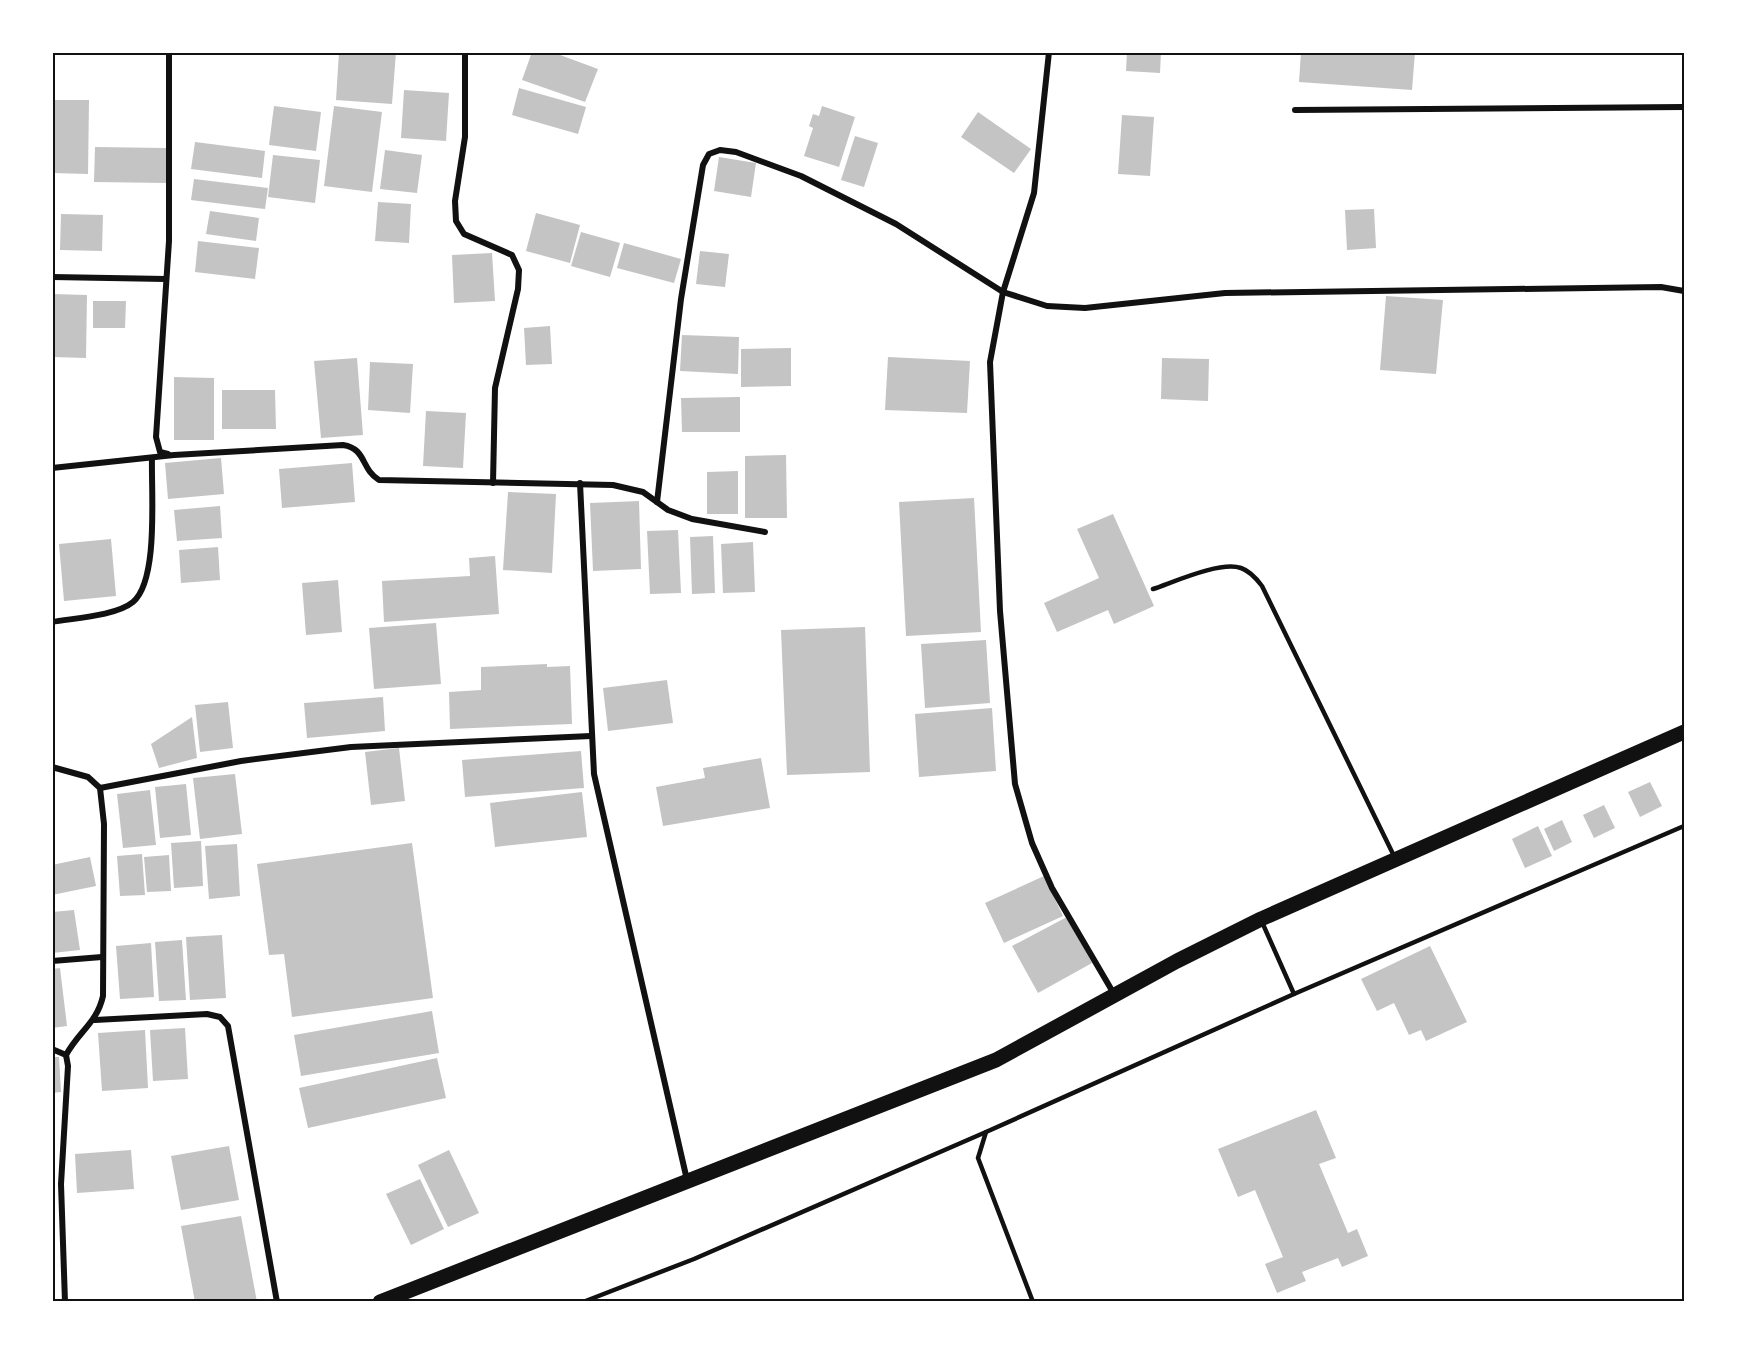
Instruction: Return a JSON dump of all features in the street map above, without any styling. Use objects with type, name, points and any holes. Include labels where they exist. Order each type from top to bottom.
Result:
[{"type":"main road","points":[[380,1302],[996,1060],[1114,995],[1261,919],[1684,732]]},
{"type":"street","points":[[168,52],[169,241],[156,437],[160,452],[174,455]]},
{"type":"street","points":[[465,52],[465,137],[455,201],[456,220],[464,234],[512,255],[519,270],[518,289],[495,388],[493,483]]},
{"type":"street","points":[[1049,52],[1034,193],[1003,292],[990,362],[1000,611],[1015,784],[1032,843],[1052,888],[1114,995]]},
{"type":"street","points":[[1295,110],[1684,107]]},
{"type":"street","points":[[657,502],[684,279],[703,165],[709,154],[720,150],[736,152],[801,176],[896,224],[1003,292],[1047,306],[1085,308],[1225,292],[1661,287],[1684,291]]},
{"type":"street","points":[[52,277],[166,279]]},
{"type":"street","points":[[52,468],[174,455],[343,445],[354,447],[361,453],[365,467],[379,480],[613,485],[643,492],[668,510],[692,519],[765,532]]},
{"type":"street","points":[[52,622],[118,610],[134,601],[144,586],[149,567],[152,458]]},
{"type":"street","points":[[580,483],[594,774],[687,1180]]},
{"type":"street","points":[[100,788],[241,761],[341,748],[421,742],[591,736]]},
{"type":"street","points":[[52,767],[88,777],[100,788],[104,824],[103,996],[95,1020],[75,1040],[66,1054],[68,1066],[61,1184],[65,1302]]},
{"type":"street","points":[[52,961],[102,957]]},
{"type":"street","points":[[95,1020],[207,1014],[220,1017],[228,1026],[277,1302]]},
{"type":"street","points":[[52,1049],[66,1054]]},
{"type":"lane","points":[[1153,589],[1223,568],[1239,567],[1252,574],[1262,586],[1396,860]]},
{"type":"lane","points":[[583,1302],[694,1259],[1294,994],[1684,826]]},
{"type":"lane","points":[[1261,919],[1294,994]]},
{"type":"lane","points":[[986,1132],[978,1158],[1033,1302]]},
{"type":"building","points":[[339,52],[396,52],[392,104],[336,100]]},
{"type":"building","points":[[532,52],[552,52],[598,69],[585,102],[522,80]]},
{"type":"building","points":[[1127,52],[1161,52],[1160,73],[1126,71]]},
{"type":"building","points":[[1301,52],[1415,52],[1412,90],[1299,82]]},
{"type":"building","points":[[519,88],[586,107],[578,134],[512,115]]},
{"type":"building","points":[[404,90],[449,93],[446,141],[401,138]]},
{"type":"building","points":[[52,100],[89,100],[88,174],[52,173]]},
{"type":"building","points":[[274,106],[321,112],[316,151],[269,145]]},
{"type":"building","points":[[334,106],[382,112],[372,192],[324,186]]},
{"type":"building","points":[[822,106],[855,117],[839,167],[804,156],[813,128],[809,126],[813,114],[819,116]]},
{"type":"building","points":[[978,112],[1031,149],[1014,173],[961,137]]},
{"type":"building","points":[[1122,115],[1154,117],[1150,176],[1118,174]]},
{"type":"building","points":[[855,136],[878,143],[864,187],[841,180]]},
{"type":"building","points":[[195,142],[265,151],[262,178],[191,169]]},
{"type":"building","points":[[95,147],[166,148],[166,183],[94,182]]},
{"type":"building","points":[[385,150],[422,155],[417,193],[380,189]]},
{"type":"building","points":[[273,155],[320,160],[315,203],[268,197]]},
{"type":"building","points":[[719,157],[756,163],[751,197],[714,191]]},
{"type":"building","points":[[194,179],[268,188],[265,209],[191,200]]},
{"type":"building","points":[[378,202],[411,204],[409,243],[375,241]]},
{"type":"building","points":[[1374,209],[1376,248],[1347,250],[1345,210]]},
{"type":"building","points":[[210,211],[259,218],[256,241],[206,234]]},
{"type":"building","points":[[536,213],[580,225],[570,263],[526,251]]},
{"type":"building","points":[[61,214],[103,215],[102,251],[60,250]]},
{"type":"building","points":[[581,232],[620,243],[610,277],[571,266]]},
{"type":"building","points":[[198,241],[259,248],[255,279],[195,272]]},
{"type":"building","points":[[624,243],[681,259],[674,283],[617,268]]},
{"type":"building","points":[[700,251],[729,254],[725,287],[696,284]]},
{"type":"building","points":[[492,253],[495,301],[454,303],[452,255]]},
{"type":"building","points":[[52,294],[87,295],[86,358],[52,357]]},
{"type":"building","points":[[1386,296],[1443,300],[1436,374],[1380,370]]},
{"type":"building","points":[[93,301],[126,301],[125,328],[93,328]]},
{"type":"building","points":[[550,326],[552,364],[526,365],[524,328]]},
{"type":"building","points":[[682,335],[739,337],[738,374],[680,371]]},
{"type":"building","points":[[791,348],[791,386],[741,387],[741,349]]},
{"type":"building","points":[[888,357],[970,361],[967,413],[885,410]]},
{"type":"building","points":[[357,358],[363,435],[321,438],[314,361]]},
{"type":"building","points":[[1162,358],[1209,359],[1208,401],[1161,399]]},
{"type":"building","points":[[370,362],[413,364],[410,413],[368,410]]},
{"type":"building","points":[[174,377],[214,378],[214,440],[174,440]]},
{"type":"building","points":[[222,390],[275,390],[276,429],[222,429]]},
{"type":"building","points":[[740,397],[740,432],[682,432],[681,398]]},
{"type":"building","points":[[426,411],[466,413],[463,468],[423,466]]},
{"type":"building","points":[[786,455],[787,518],[745,518],[745,456]]},
{"type":"building","points":[[221,458],[224,494],[168,499],[165,463]]},
{"type":"building","points":[[352,463],[355,502],[282,508],[279,469]]},
{"type":"building","points":[[738,471],[738,514],[707,514],[707,472]]},
{"type":"building","points":[[508,492],[556,494],[552,573],[503,570]]},
{"type":"building","points":[[974,498],[981,632],[906,636],[899,502]]},
{"type":"building","points":[[639,501],[641,569],[593,571],[590,503]]},
{"type":"building","points":[[220,506],[222,538],[177,541],[174,510]]},
{"type":"building","points":[[1113,514],[1154,606],[1114,624],[1108,610],[1057,632],[1044,603],[1099,578],[1077,529]]},
{"type":"building","points":[[678,530],[681,593],[650,594],[647,531]]},
{"type":"building","points":[[713,536],[715,593],[692,594],[690,537]]},
{"type":"building","points":[[111,539],[116,596],[64,601],[59,544]]},
{"type":"building","points":[[753,542],[755,592],[723,593],[721,544]]},
{"type":"building","points":[[218,547],[220,580],[181,583],[179,550]]},
{"type":"building","points":[[495,556],[499,614],[384,622],[382,581],[470,576],[469,558]]},
{"type":"building","points":[[338,580],[342,632],[306,635],[302,583]]},
{"type":"building","points":[[436,623],[441,684],[374,689],[369,628]]},
{"type":"building","points":[[865,627],[870,772],[787,775],[781,630]]},
{"type":"building","points":[[986,640],[990,703],[925,708],[921,644]]},
{"type":"building","points":[[547,664],[547,667],[570,666],[572,724],[450,729],[449,692],[481,690],[481,667]]},
{"type":"building","points":[[667,680],[673,723],[608,731],[603,688]]},
{"type":"building","points":[[383,697],[385,731],[307,738],[304,703]]},
{"type":"building","points":[[228,702],[233,748],[200,752],[195,705]]},
{"type":"building","points":[[992,708],[996,771],[919,777],[915,714]]},
{"type":"building","points":[[192,717],[197,758],[159,768],[151,744]]},
{"type":"building","points":[[399,748],[405,801],[371,805],[365,752]]},
{"type":"building","points":[[581,751],[584,788],[465,797],[462,760]]},
{"type":"building","points":[[761,758],[770,808],[663,826],[656,787],[705,778],[703,768]]},
{"type":"building","points":[[235,774],[242,834],[200,839],[193,778]]},
{"type":"building","points":[[1650,782],[1662,806],[1640,817],[1628,792]]},
{"type":"building","points":[[186,784],[191,835],[160,838],[155,787]]},
{"type":"building","points":[[150,790],[156,845],[123,848],[117,794]]},
{"type":"building","points":[[582,792],[587,837],[495,847],[490,803]]},
{"type":"building","points":[[1604,805],[1615,828],[1594,838],[1583,815]]},
{"type":"building","points":[[1562,820],[1572,842],[1554,851],[1544,829]]},
{"type":"building","points":[[1538,826],[1552,856],[1525,868],[1512,839]]},
{"type":"building","points":[[201,841],[203,886],[174,888],[171,843]]},
{"type":"building","points":[[412,843],[433,998],[292,1017],[284,954],[269,955],[257,864]]},
{"type":"building","points":[[237,844],[240,896],[209,899],[205,846]]},
{"type":"building","points":[[142,854],[145,895],[120,896],[117,856]]},
{"type":"building","points":[[169,855],[171,891],[147,892],[144,857]]},
{"type":"building","points":[[90,857],[96,886],[52,895],[52,865]]},
{"type":"building","points":[[1044,876],[1063,916],[1004,943],[985,903]]},
{"type":"building","points":[[74,910],[80,950],[52,953],[52,912]]},
{"type":"building","points":[[1067,917],[1092,963],[1038,993],[1012,946]]},
{"type":"building","points":[[222,935],[226,998],[190,1000],[186,937]]},
{"type":"building","points":[[182,940],[186,1000],[159,1001],[155,942]]},
{"type":"building","points":[[151,943],[154,997],[120,999],[116,946]]},
{"type":"building","points":[[1430,946],[1467,1022],[1426,1041],[1421,1030],[1409,1035],[1394,1003],[1377,1011],[1361,979]]},
{"type":"building","points":[[60,968],[67,1026],[52,1028],[52,969]]},
{"type":"building","points":[[432,1011],[439,1053],[301,1076],[294,1035]]},
{"type":"building","points":[[185,1028],[188,1079],[153,1081],[150,1030]]},
{"type":"building","points":[[145,1030],[148,1088],[102,1091],[98,1033]]},
{"type":"building","points":[[52,1057],[59,1057],[61,1092],[52,1093]]},
{"type":"building","points":[[437,1058],[446,1098],[308,1128],[299,1088]]},
{"type":"building","points":[[1316,1110],[1336,1158],[1319,1164],[1348,1233],[1357,1229],[1368,1256],[1342,1267],[1338,1258],[1302,1272],[1306,1281],[1277,1293],[1265,1264],[1283,1257],[1255,1190],[1238,1197],[1218,1149]]},
{"type":"building","points":[[229,1146],[239,1200],[181,1210],[171,1156]]},
{"type":"building","points":[[131,1150],[134,1189],[77,1193],[75,1154]]},
{"type":"building","points":[[449,1150],[479,1213],[448,1227],[418,1165]]},
{"type":"building","points":[[420,1179],[444,1229],[411,1245],[386,1194]]},
{"type":"building","points":[[241,1216],[257,1302],[195,1302],[181,1226]]}]
